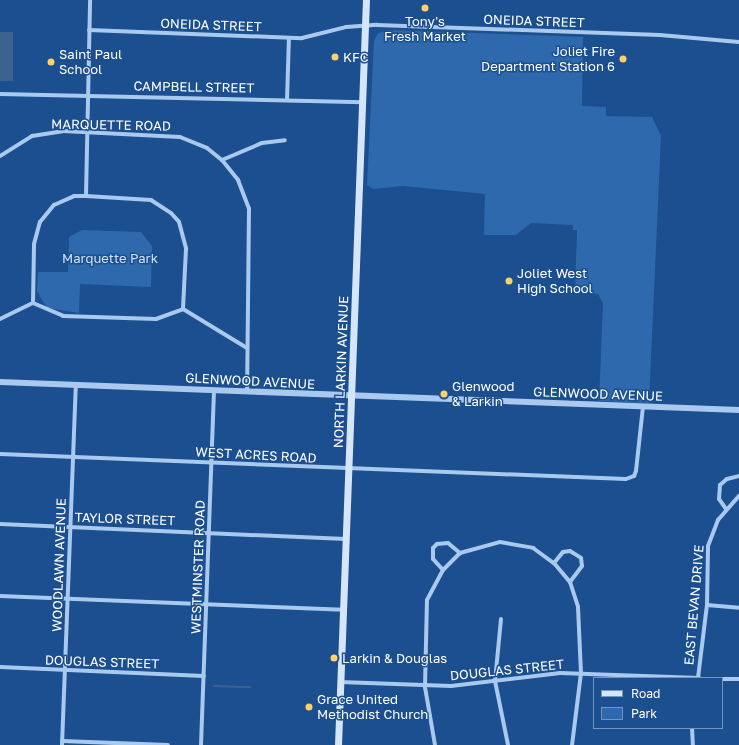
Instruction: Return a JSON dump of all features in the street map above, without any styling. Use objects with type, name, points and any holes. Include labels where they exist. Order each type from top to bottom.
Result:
[{"type":"main road","name":"NORTH LARKIN AVENUE","points":[[338,745],[366,0]]},
{"type":"street","points":[[86,196],[89,133],[90,0]]},
{"type":"street","name":"ONEIDA STREET","points":[[89,30],[289,38],[366,26],[640,34],[739,42]]},
{"type":"street","points":[[287,100],[289,38]]},
{"type":"street","name":"CAMPBELL STREET","points":[[0,94],[89,94],[363,102]]},
{"type":"street","name":"MARQUETTE ROAD","points":[[0,156],[32,136],[62,131],[180,137],[207,148],[222,160],[238,180],[248,209],[246,392]]},
{"type":"street","points":[[222,160],[262,143],[285,140]]},
{"type":"street","points":[[33,303],[34,244],[40,222],[54,205],[86,196],[151,200],[171,213],[179,222],[186,249],[183,309]]},
{"type":"street","points":[[33,303],[52,313],[156,319],[183,309]]},
{"type":"street","points":[[0,319],[33,303]]},
{"type":"street","points":[[183,309],[247,348]]},
{"type":"street","name":"GLENWOOD AVENUE","points":[[0,382],[739,410]]},
{"type":"street","name":"WOODLAWN AVENUE","points":[[62,743],[76,385]]},
{"type":"street","name":"WESTMINSTER ROAD","points":[[201,745],[213,462],[214,390]]},
{"type":"street","name":"WEST ACRES ROAD","points":[[0,454],[348,469],[631,478],[636,471],[643,407]]},
{"type":"street","points":[[726,508],[719,499],[720,485],[726,478],[739,476]]},
{"type":"street","name":"EAST BEVAN DRIVE","points":[[698,677],[707,605],[708,546],[712,532],[726,508],[739,496]]},
{"type":"street","name":"TAYLOR STREET","points":[[0,524],[346,539]]},
{"type":"street","points":[[435,745],[425,687],[426,600],[442,570],[460,553],[486,544],[512,543],[533,548],[554,563],[570,582],[578,607],[581,673],[572,745]]},
{"type":"street","points":[[442,570],[433,559],[433,548],[437,544],[448,544],[460,553]]},
{"type":"street","points":[[554,563],[563,552],[570,551],[581,558],[582,566],[570,582]]},
{"type":"street","points":[[0,596],[343,610]]},
{"type":"street","points":[[707,605],[739,608]]},
{"type":"street","points":[[501,619],[495,681],[508,745]]},
{"type":"street","name":"DOUGLAS STREET","points":[[0,667],[204,676]]},
{"type":"street","name":"DOUGLAS STREET","points":[[340,682],[425,687],[495,681],[544,673],[675,677]]},
{"type":"street","points":[[723,679],[739,679]]},
{"type":"street","points":[[692,729],[693,745]]},
{"type":"street","points":[[62,743],[168,745]]},
{"type":"green space","points":[[389,30],[583,37],[582,106],[606,107],[606,116],[652,117],[661,136],[649,403],[599,401],[603,303],[598,294],[575,291],[577,230],[573,230],[573,225],[531,223],[516,235],[484,235],[485,194],[403,186],[373,189],[367,185],[374,41],[378,33]]},
{"type":"green space","name":"Marquette Park","points":[[82,230],[141,232],[152,246],[151,287],[80,284],[79,313],[47,308],[37,291],[38,272],[68,272],[69,237]]},
{"type":"shaded area","points":[[0,32],[13,32],[13,81],[0,81]]},
{"type":"waterway","points":[[214,686],[250,687]]},
{"type":"place","name":"Tony's Fresh Market","points":[[425,8]]},
{"type":"place","name":"KFC","points":[[335,57]]},
{"type":"place","name":"Joliet Fire Department Station 6","points":[[623,59]]},
{"type":"place","name":"Saint Paul School","points":[[51,62]]},
{"type":"place","name":"Joliet West High School","points":[[509,281]]},
{"type":"place","name":"Glenwood & Larkin","points":[[444,394]]},
{"type":"place","name":"Larkin & Douglas","points":[[334,658]]},
{"type":"place","name":"Grace United Methodist Church","points":[[309,707]]}]
